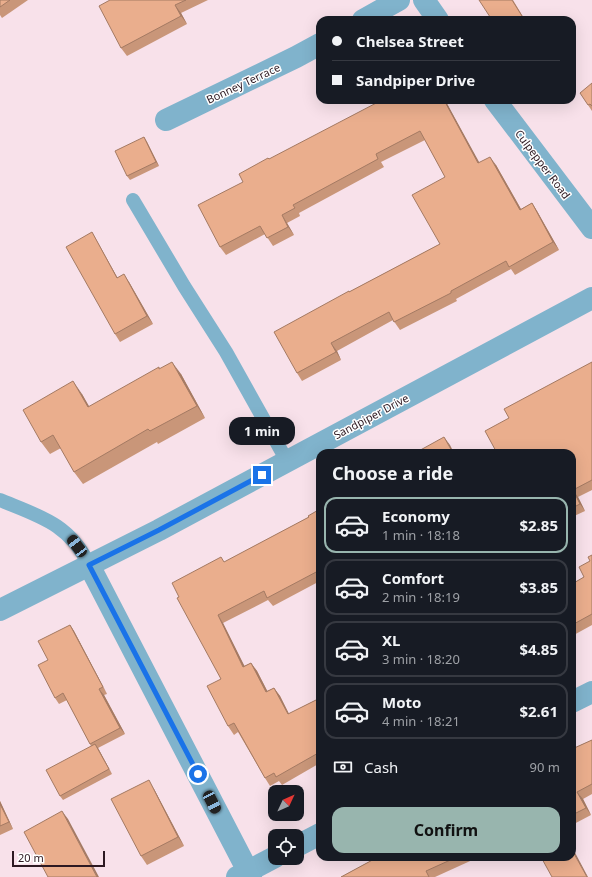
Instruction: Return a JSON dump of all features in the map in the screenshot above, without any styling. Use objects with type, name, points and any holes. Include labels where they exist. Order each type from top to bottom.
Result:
[{"type":"street","points":[[370,16],[399,0]]},
{"type":"street","points":[[424,0],[435,16]]},
{"type":"street","name":"Bonney Terrace","points":[[166,120],[316,46]]},
{"type":"street","name":"Culpepper Road","points":[[498,104],[592,228]]},
{"type":"street","name":"Sandpiper Drive","points":[[0,610],[159,530],[592,298]]},
{"type":"street","points":[[89,565],[245,875],[268,861]]},
{"type":"street","points":[[576,700],[592,692]]},
{"type":"street","points":[[304,842],[316,836]]},
{"type":"lane","points":[[133,200],[184,286],[226,352],[287,461]]},
{"type":"lane","points":[[0,500],[48,519],[69,535],[85,556],[89,565]]},
{"type":"building","points":[[0,0],[10,0],[0,7]]},
{"type":"building","points":[[110,0],[186,0],[175,5],[181,16],[121,48],[99,6]]},
{"type":"building","points":[[479,0],[512,0],[522,16],[489,16]]},
{"type":"building","points":[[592,83],[592,106],[590,104],[588,105],[580,93]]},
{"type":"building","points":[[374,104],[446,104],[478,163],[490,157],[520,210],[532,203],[553,242],[509,267],[506,261],[451,291],[451,293],[394,322],[389,312],[331,343],[336,352],[297,373],[274,332],[440,244],[412,195],[445,177],[420,131],[376,154],[378,159],[293,205],[295,208],[282,215],[288,227],[267,238],[260,226],[220,247],[198,205],[243,182],[239,174],[268,158],[269,159]]},
{"type":"building","points":[[144,137],[156,162],[127,176],[115,151]]},
{"type":"building","points":[[92,232],[117,278],[124,274],[147,316],[115,334],[66,247]]},
{"type":"building","points":[[172,362],[197,406],[150,431],[148,429],[74,472],[53,435],[41,442],[23,410],[73,381],[88,407],[159,367],[159,369]]},
{"type":"building","points":[[592,362],[592,480],[576,488],[576,449],[495,449],[485,431],[509,418],[504,409]]},
{"type":"building","points":[[444,437],[451,449],[422,449]]},
{"type":"building","points":[[576,496],[580,504],[576,506]]},
{"type":"building","points":[[316,511],[316,572],[267,598],[264,591],[218,615],[243,667],[251,663],[266,692],[274,688],[288,714],[316,700],[316,754],[276,777],[274,773],[265,778],[234,723],[228,726],[207,686],[221,679],[177,598],[179,597],[172,583],[221,557],[224,562],[309,517],[308,516]]},
{"type":"building","points":[[592,555],[592,614],[576,623],[576,582],[584,577],[579,567],[590,561],[588,557]]},
{"type":"building","points":[[70,625],[103,687],[99,689],[120,728],[90,744],[63,693],[55,698],[38,665],[48,660],[38,641]]},
{"type":"building","points":[[592,740],[592,784],[577,792],[586,808],[576,813],[576,747]]},
{"type":"building","points":[[95,744],[109,769],[60,796],[46,770]]},
{"type":"building","points":[[149,780],[178,837],[141,856],[111,799]]},
{"type":"building","points":[[0,804],[9,822],[0,826]]},
{"type":"building","points":[[62,811],[97,877],[48,877],[24,832]]},
{"type":"building","points":[[576,857],[587,877],[552,877],[543,861],[576,861]]},
{"type":"building","points":[[371,861],[448,861],[426,871],[429,877],[341,877]]},
{"type":"route","points":[[198,774],[89,565],[159,530],[262,475]]}]
